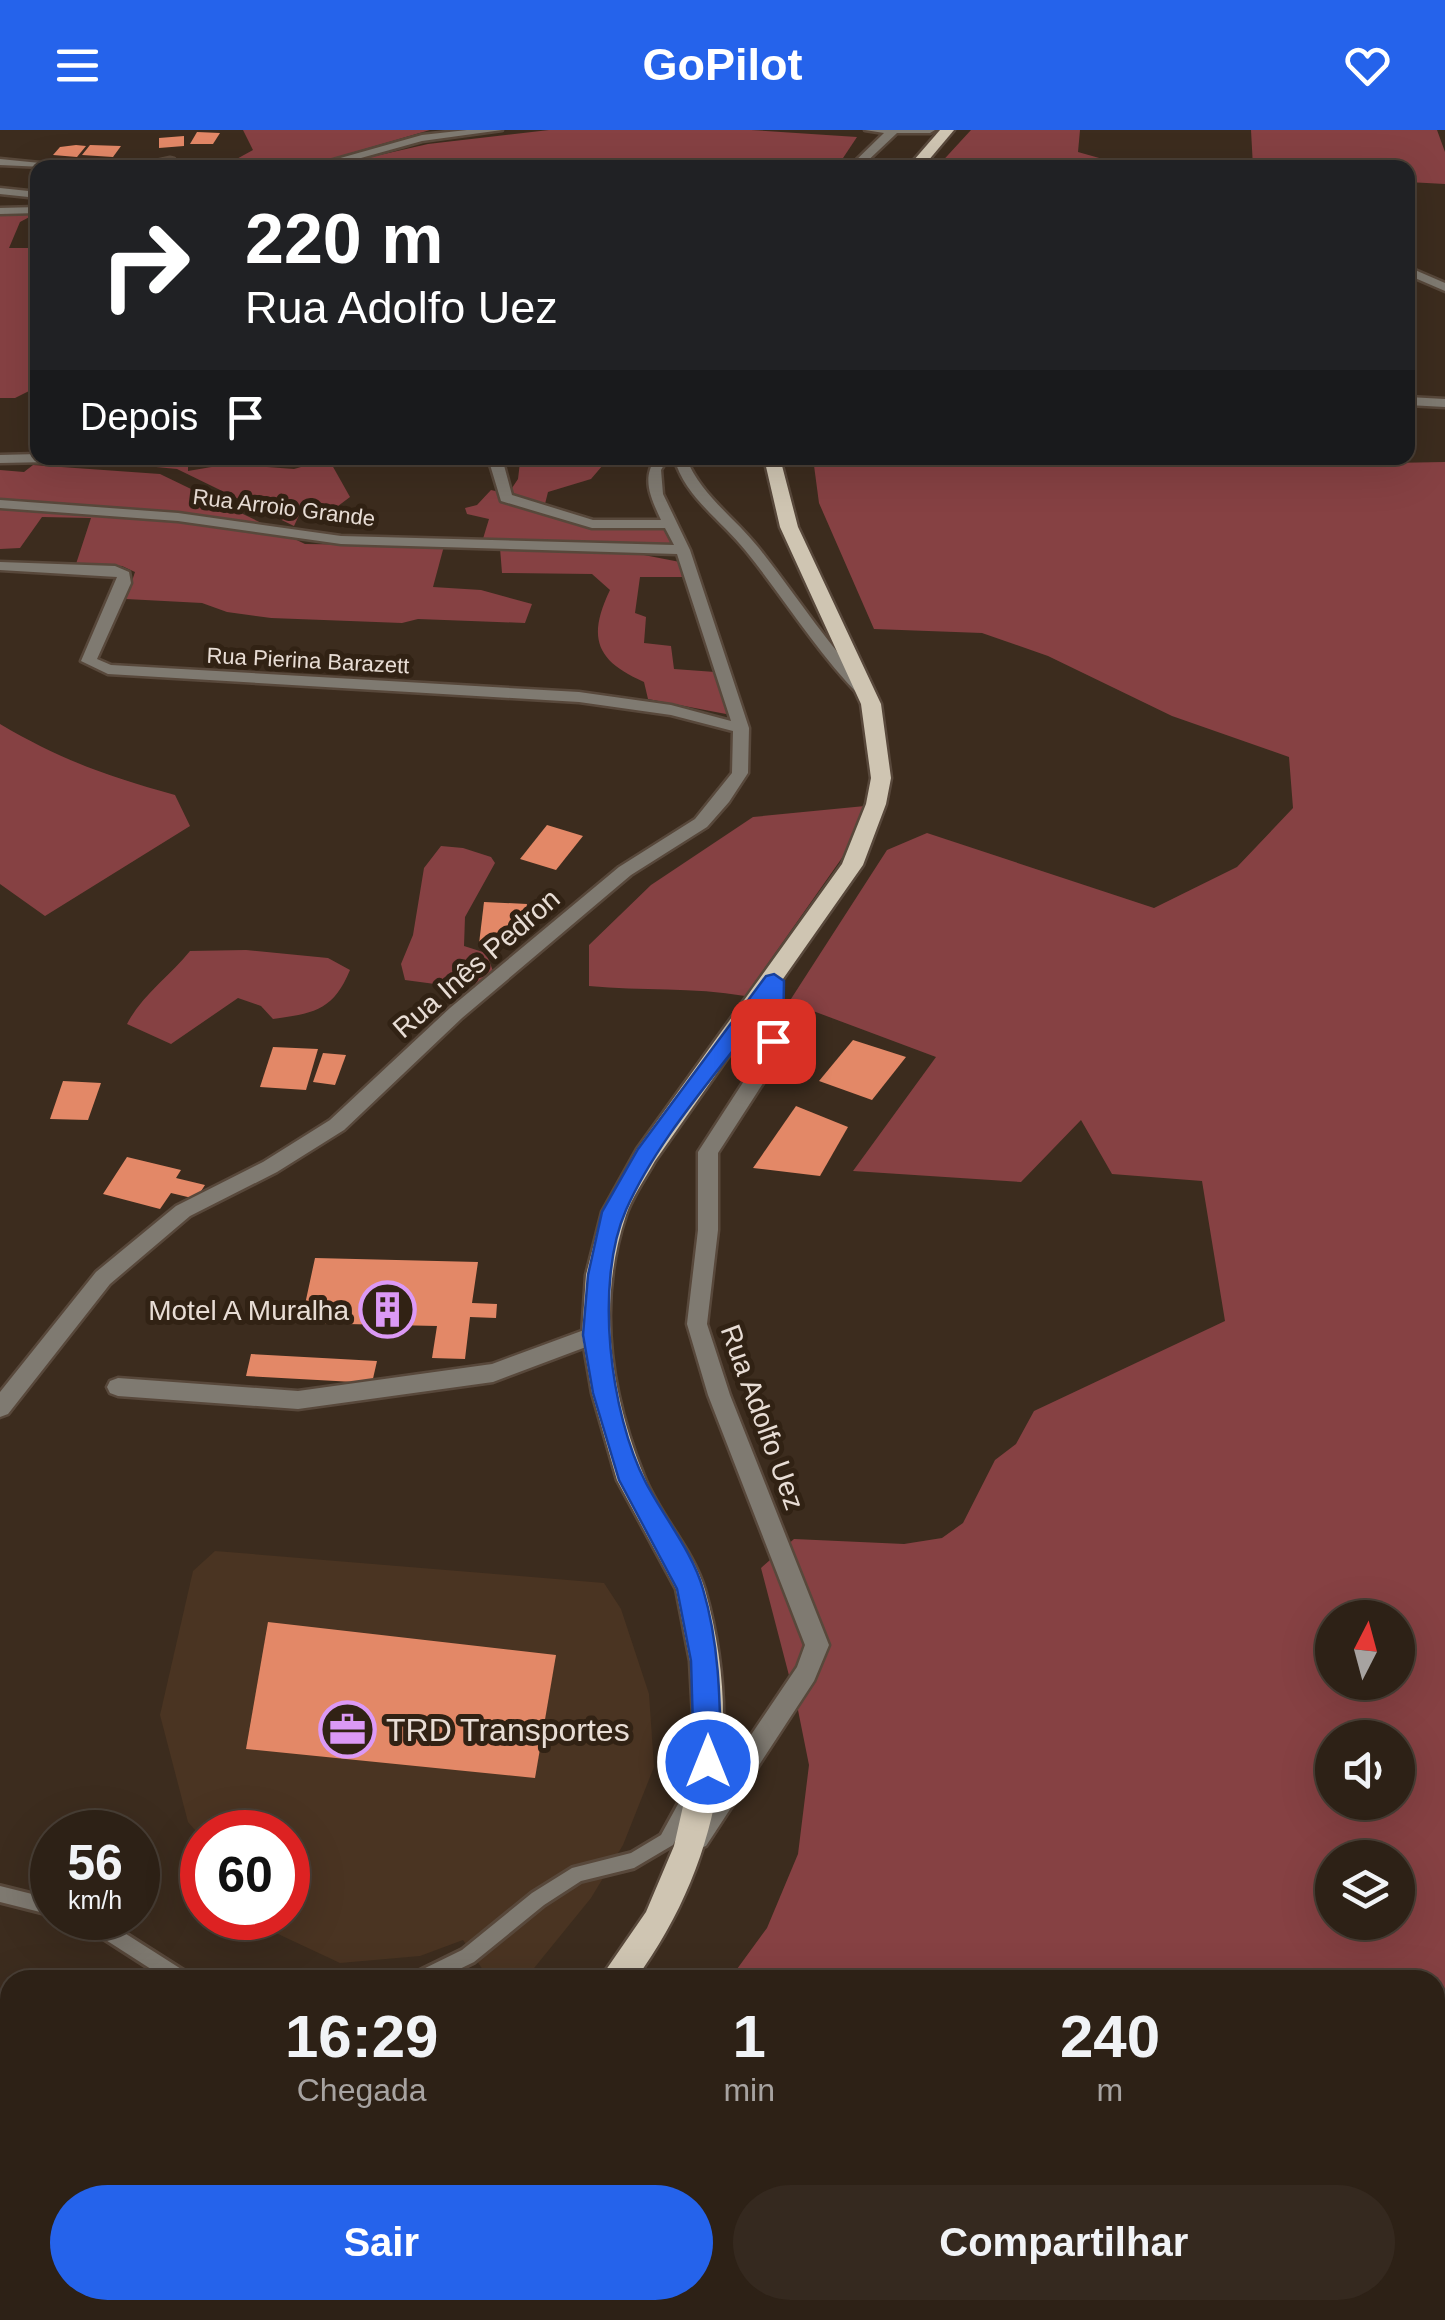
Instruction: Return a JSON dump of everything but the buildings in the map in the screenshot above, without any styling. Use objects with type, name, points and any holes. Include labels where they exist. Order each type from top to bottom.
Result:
[{"type":"main road","points":[[921,160],[947,130]]},
{"type":"main road","points":[[622,1970],[657,1924],[690,1847],[708,1762],[705,1661],[690,1587],[631,1480],[605,1393],[595,1335],[600,1275],[614,1212],[646,1155],[774,981],[852,865],[876,804],[881,778],[878,740],[867,695],[789,528],[774,465]]},
{"type":"street","points":[[340,160],[422,138],[497,130]]},
{"type":"street","points":[[870,130],[930,130]]},
{"type":"street","points":[[862,160],[893,132]]},
{"type":"street","points":[[0,162],[30,165]]},
{"type":"street","points":[[0,191],[30,194]]},
{"type":"street","points":[[0,210],[30,210]]},
{"type":"street","points":[[1415,274],[1445,287]]},
{"type":"street","points":[[1415,401],[1445,403]]},
{"type":"street","points":[[0,459],[30,458]]},
{"type":"street","points":[[498,465],[506,498],[592,524],[670,524]]},
{"type":"street","name":"Rua Inês Pedron","points":[[0,1408],[103,1278],[183,1211],[270,1167],[336,1125],[456,1014],[611,882],[701,823],[740,773],[741,728],[684,550],[656,494],[654,470],[657,465]]},
{"type":"street","points":[[684,465],[698,492],[733,526],[832,662],[867,695]]},
{"type":"street","name":"Rua Arroio Grande","points":[[0,504],[178,518],[312,538],[684,550]]},
{"type":"street","name":"Rua Pierina Barazett","points":[[0,566],[115,570],[124,575],[124,583],[89,661],[108,669],[579,697],[671,710],[741,728]]},
{"type":"street","name":"Rua Adolfo Uez","points":[[690,1847],[806,1673],[817,1645],[718,1395],[696,1324],[708,1230],[708,1152],[768,1055],[773,1041],[774,981]]},
{"type":"street","points":[[118,1387],[298,1400],[494,1373],[595,1335]]},
{"type":"lane","points":[[439,1970],[468,1956],[538,1899],[578,1874],[634,1860],[667,1840],[708,1762]]},
{"type":"lane","points":[[0,1894],[30,1902]]},
{"type":"lane","points":[[121,1940],[168,1970]]},
{"type":"shaded area","points":[[243,130],[430,130],[327,160],[235,160],[253,150]]},
{"type":"shaded area","points":[[549,130],[751,130],[857,137],[842,160],[358,160],[428,144]]},
{"type":"shaded area","points":[[971,130],[1080,130],[1078,152],[1106,160],[943,160]]},
{"type":"shaded area","points":[[1251,130],[1437,130],[1445,152],[1445,184],[1415,182],[1415,160],[1253,160]]},
{"type":"shaded area","points":[[30,213],[20,222],[9,248],[30,248],[30,390],[15,398],[0,398],[0,214]]},
{"type":"shaded area","points":[[1445,462],[1445,1970],[736,1970],[767,1928],[798,1854],[809,1765],[761,1568],[794,1539],[904,1544],[942,1538],[963,1523],[995,1460],[1016,1444],[1034,1411],[1225,1321],[1202,1181],[1112,1174],[1081,1120],[1021,1182],[853,1171],[936,1057],[789,1002],[887,850],[927,833],[1154,908],[1237,867],[1293,808],[1289,757],[1172,716],[1048,656],[982,633],[874,629],[819,503],[814,465]]},
{"type":"shaded area","points":[[33,465],[160,474],[305,544],[444,546],[433,587],[481,590],[532,604],[525,623],[418,619],[402,623],[271,618],[227,612],[202,603],[126,599],[135,572],[122,566],[76,564],[91,518],[42,517],[20,548],[0,549],[0,470],[24,472]]},
{"type":"shaded area","points":[[135,465],[188,465],[188,471],[223,465],[294,469],[332,465],[350,497],[338,506],[305,502],[294,526],[177,469]]},
{"type":"shaded area","points":[[520,465],[603,465],[591,479],[548,492],[543,512],[609,529],[646,523],[668,528],[677,545],[482,542],[489,519],[467,514],[465,508],[477,505],[491,490],[508,494],[518,479]]},
{"type":"shaded area","points":[[500,548],[618,550],[680,562],[682,577],[640,577],[635,613],[646,617],[644,643],[671,646],[674,669],[715,672],[727,704],[726,714],[648,699],[644,682],[615,666],[600,646],[599,622],[610,590],[592,574],[502,573]]},
{"type":"shaded area","points":[[0,724],[85,766],[175,795],[190,826],[45,916],[0,884]]},
{"type":"shaded area","points":[[865,806],[844,855],[745,996],[589,986],[589,945],[651,885],[753,817]]},
{"type":"shaded area","points":[[441,846],[463,848],[491,857],[495,863],[465,917],[464,946],[486,953],[495,976],[465,988],[405,980],[401,964],[413,935],[424,868]]},
{"type":"shaded area","points":[[246,950],[328,958],[350,970],[329,1002],[300,1015],[273,1019],[261,1006],[238,998],[171,1044],[127,1024],[140,1004],[190,951]]},
{"type":"shaded area","points":[[215,1551],[604,1583],[621,1609],[649,1694],[654,1767],[623,1845],[591,1898],[532,1970],[483,1970],[463,1940],[420,1956],[340,1963],[291,1940],[310,1940],[310,1810],[185,1810],[160,1715],[193,1571]]},
{"type":"place","name":"Motel A Muralha","points":[[388,1310]]},
{"type":"place","name":"TRD Transportes","points":[[347,1730]]},
{"type":"route","points":[[708,1762],[705,1661],[690,1587],[631,1480],[605,1393],[595,1335],[600,1275],[614,1212],[646,1155],[774,981],[773,1041]]}]
